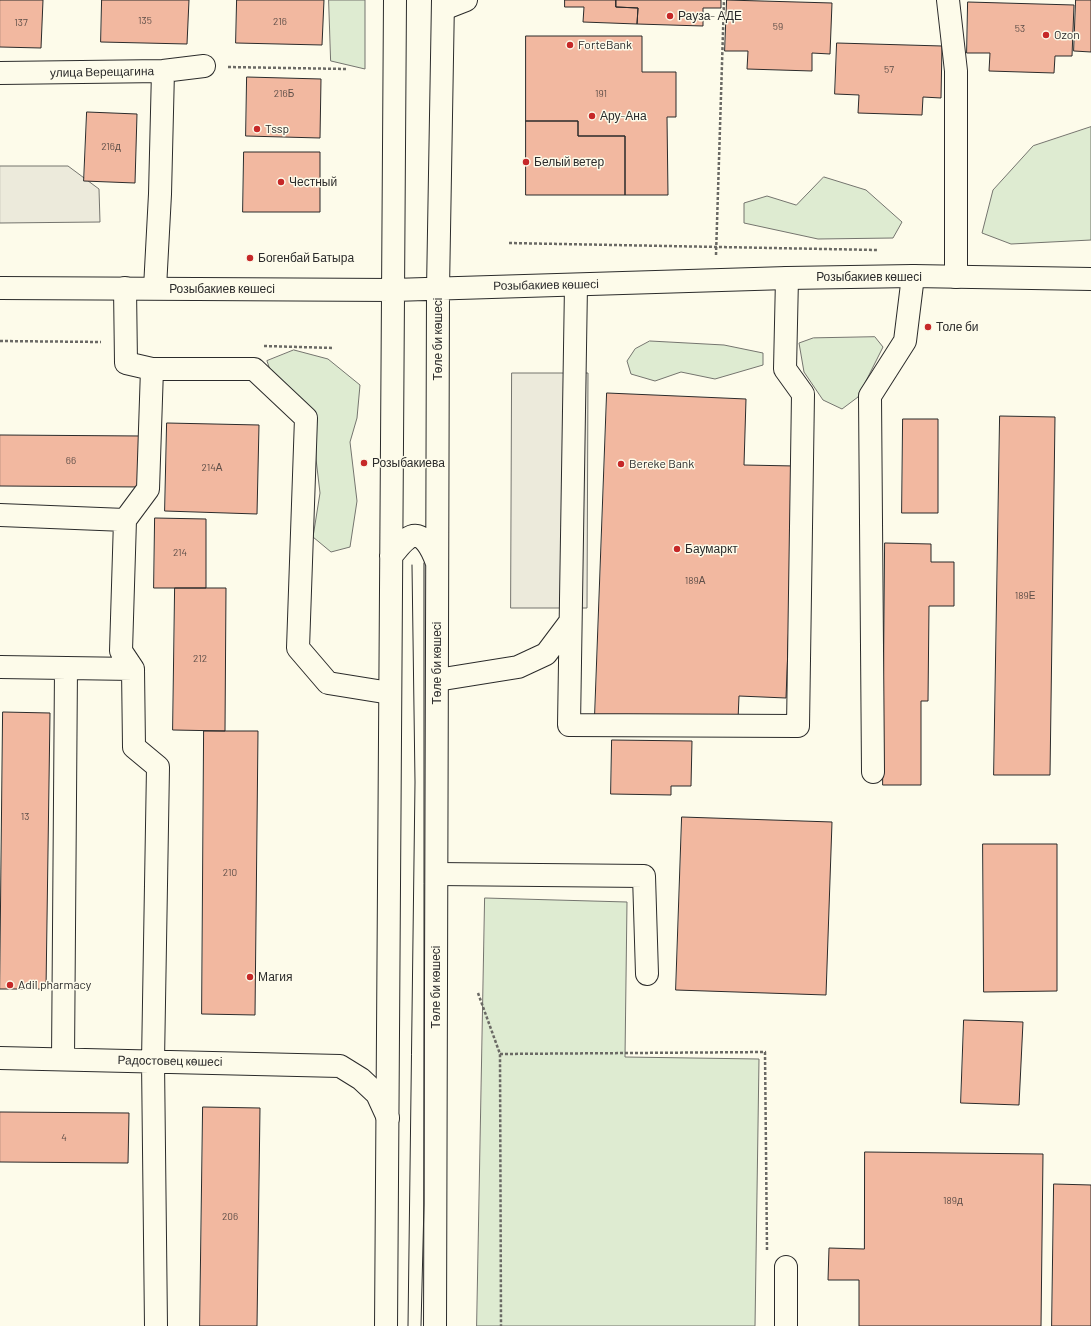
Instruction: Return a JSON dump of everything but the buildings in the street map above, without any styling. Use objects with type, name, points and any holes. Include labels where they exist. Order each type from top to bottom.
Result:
[{"type":"main road","points":[[386,1326],[395,0]]},
{"type":"main road","points":[[443,5],[466,0]]},
{"type":"main road","points":[[948,0],[956,71],[956,277]]},
{"type":"main road","name":"Төле би көшесі","points":[[435,1326],[438,289],[443,5]]},
{"type":"main road","name":"улица Верещагина","points":[[0,73],[163,71],[204,66]]},
{"type":"main road","points":[[154,288],[160,194],[163,71]]},
{"type":"main road","points":[[873,772],[870,396],[905,341],[914,276]]},
{"type":"main road","name":"Розыбакиев көшесі","points":[[0,288],[393,290],[787,278],[914,276],[1091,279]]},
{"type":"main road","points":[[576,285],[569,725],[798,726],[803,394],[785,369],[787,278]]},
{"type":"main road","points":[[125,288],[126,363],[152,369],[254,369],[306,418],[298,648],[328,684],[390,693]]},
{"type":"main road","points":[[152,369],[148,489],[125,520],[120,651],[132,669],[134,747],[158,767],[154,1061],[156,1326]]},
{"type":"main road","points":[[0,515],[125,520]]},
{"type":"main road","points":[[391,556],[407,539],[413,536],[423,538],[431,548],[438,564]]},
{"type":"main road","points":[[437,680],[518,667],[546,654],[570,622]]},
{"type":"main road","points":[[0,667],[132,669]]},
{"type":"main road","points":[[63,1059],[66,668]]},
{"type":"main road","points":[[437,874],[644,876],[647,974]]},
{"type":"main road","name":"Радостовец көшесі","points":[[0,1058],[340,1066],[361,1079],[377,1094],[388,1118]]},
{"type":"main road","points":[[786,1267],[786,1326]]},
{"type":"path","points":[[714,280],[717,246],[724,0]]},
{"type":"path","points":[[204,66],[346,69]]},
{"type":"path","points":[[509,243],[885,250]]},
{"type":"path","points":[[478,993],[500,1054],[501,1326]]},
{"type":"path","points":[[500,1054],[765,1052],[767,1256]]},
{"type":"green space","points":[[329,0],[365,0],[365,69],[331,61]]},
{"type":"green space","points":[[1091,127],[1091,240],[1011,244],[982,233],[993,190],[1033,146]]},
{"type":"green space","points":[[824,177],[866,190],[902,222],[893,238],[818,239],[744,223],[744,203],[767,196],[796,205]]},
{"type":"green space","points":[[875,337],[883,347],[858,397],[842,409],[823,400],[804,372],[799,343],[813,338]]},
{"type":"green space","points":[[650,341],[724,345],[763,353],[763,365],[715,379],[681,372],[655,381],[631,374],[627,361],[635,349]]},
{"type":"green space","points":[[294,350],[328,359],[360,385],[357,418],[350,442],[357,501],[350,547],[331,552],[313,537],[320,493],[316,459],[315,419],[275,384],[267,361]]},
{"type":"green space","points":[[485,898],[627,902],[625,1057],[759,1059],[755,1326],[477,1326]]},
{"type":"shaded area","points":[[0,166],[68,166],[99,189],[100,222],[0,223]]},
{"type":"shaded area","points":[[512,373],[588,373],[587,608],[511,608]]},
{"type":"tram line","points":[[421,1326],[424,1204],[424,563]]},
{"type":"tram line","points":[[408,1326],[415,782],[412,565]]},
{"type":"place","name":"Рауза- АДЕ","points":[[670,16]]},
{"type":"place","name":"Ozon","points":[[1046,35]]},
{"type":"place","name":"ForteBank","points":[[570,45]]},
{"type":"place","name":"Ару-Ана","points":[[592,116]]},
{"type":"place","name":"Tssp","points":[[257,129]]},
{"type":"place","name":"Белый ветер","points":[[526,162]]},
{"type":"place","name":"Честный","points":[[281,182]]},
{"type":"place","name":"Богенбай Батыра","points":[[250,258]]},
{"type":"place","name":"Толе би","points":[[928,327]]},
{"type":"place","name":"Розыбакиева","points":[[364,463]]},
{"type":"place","name":"Bereke Bank","points":[[621,464]]},
{"type":"place","name":"Баумаркт","points":[[677,549]]},
{"type":"place","name":"Магия","points":[[250,977]]},
{"type":"place","name":"Adil pharmacy","points":[[10,985]]}]
